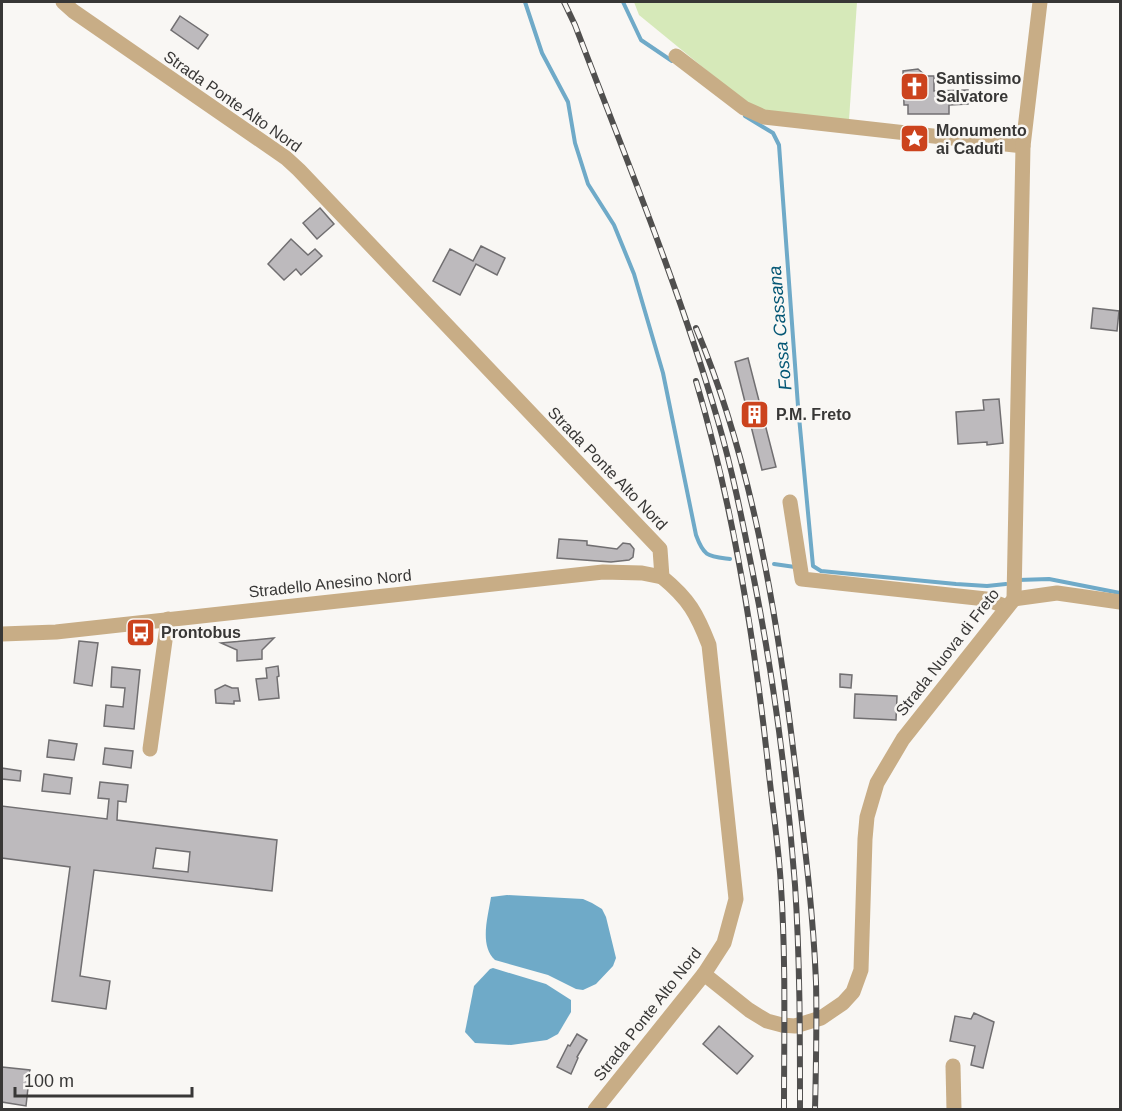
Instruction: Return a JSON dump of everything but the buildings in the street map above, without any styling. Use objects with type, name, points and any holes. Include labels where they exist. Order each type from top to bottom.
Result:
[{"type":"street","name":"Strada Ponte Alto Nord","points":[[63,2],[279,153],[299,170],[660,549],[662,577],[680,591],[697,614],[709,645],[736,899],[724,943],[704,974],[595,1110]]},
{"type":"street","name":"Strada Nuova di Freto","points":[[704,974],[749,1010],[767,1021],[782,1025],[795,1026],[821,1018],[843,1003],[853,992],[861,970],[867,817],[877,783],[903,739],[1010,603],[1023,146],[1040,2]]},
{"type":"street","points":[[676,56],[744,108],[764,117],[1023,146]]},
{"type":"street","points":[[790,502],[802,579],[1010,603],[1057,593],[1120,602]]},
{"type":"street","name":"Stradello Anesino Nord","points":[[2,634],[56,632],[603,572],[642,573],[662,577]]},
{"type":"street","points":[[150,749],[168,619]]},
{"type":"street","points":[[953,1066],[954,1110]]},
{"type":"green space","points":[[634,2],[857,2],[849,120],[768,111],[749,105],[639,15]]},
{"type":"water","points":[[507,895],[583,899],[602,909],[616,958],[613,966],[596,984],[583,990],[576,989],[548,975],[495,960],[487,947],[486,939],[491,897]]},
{"type":"water","points":[[493,968],[546,984],[571,1000],[571,1012],[558,1034],[547,1040],[511,1045],[475,1043],[465,1032],[474,986]]},
{"type":"waterway","points":[[525,2],[542,53],[568,102],[575,143],[588,184],[614,225],[634,274],[663,373],[696,535],[702,548],[708,554],[730,559]]},
{"type":"waterway","name":"Fossa Cassana","points":[[623,2],[641,40],[672,61]]},
{"type":"waterway","name":"Fossa Cassana","points":[[745,116],[773,133],[779,145],[798,406],[813,566],[821,571],[956,584],[987,586],[1006,584]]},
{"type":"waterway","points":[[774,564],[795,567]]},
{"type":"waterway","name":"Fossa Cassana","points":[[1018,580],[1049,579],[1120,593]]},
{"type":"railway","points":[[564,2],[575,25],[669,271],[718,421],[741,513],[760,608],[788,806],[798,941],[800,1110]]},
{"type":"railway","points":[[696,328],[716,379],[747,484],[760,539],[779,648],[801,812],[813,926],[816,998],[815,1110]]},
{"type":"railway","points":[[696,381],[732,527],[757,674],[779,859],[783,915],[784,1110]]},
{"type":"place","name":"Santissimo Salvatore","points":[[915,87]]},
{"type":"place","name":"Monumento ai Caduti","points":[[915,139]]},
{"type":"place","name":"P.M. Freto","points":[[755,414]]},
{"type":"place","name":"Prontobus","points":[[140,632]]}]
